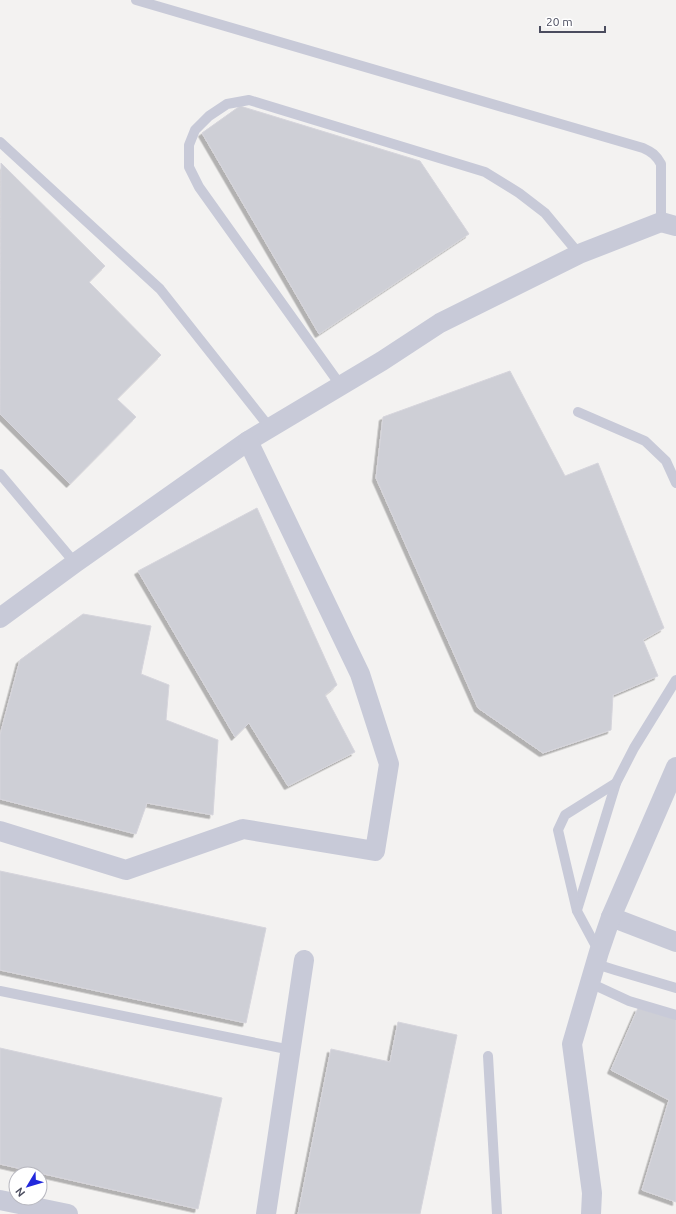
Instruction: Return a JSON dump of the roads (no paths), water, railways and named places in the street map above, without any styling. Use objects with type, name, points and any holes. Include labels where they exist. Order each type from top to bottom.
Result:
[{"type":"street","points":[[0,618],[248,441],[382,361],[440,323],[578,254],[668,224]]},
{"type":"street","points":[[0,831],[126,870],[243,829],[375,850],[389,764],[360,674],[248,441]]},
{"type":"street","points":[[591,1214],[592,1193],[572,1044],[611,918],[676,767]]},
{"type":"street","points":[[611,918],[676,942]]},
{"type":"street","points":[[266,1214],[304,960]]},
{"type":"street","points":[[592,1193],[599,1214]]},
{"type":"street","points":[[0,1200],[68,1214]]},
{"type":"lane","points":[[136,0],[643,148],[657,156],[660,164],[668,224]]},
{"type":"lane","points":[[341,386],[199,188],[189,167],[190,145],[195,130],[209,116],[227,104],[249,100],[485,172],[519,193],[545,213],[578,254]]},
{"type":"lane","points":[[0,142],[160,289],[270,428]]},
{"type":"lane","points":[[578,412],[645,441],[666,461],[676,483]]},
{"type":"lane","points":[[0,474],[75,563]]},
{"type":"lane","points":[[576,911],[616,783],[634,748],[676,680]]},
{"type":"lane","points":[[616,783],[565,815],[558,830],[576,911],[598,958],[615,970],[676,988]]},
{"type":"lane","points":[[590,983],[629,1001],[676,1015]]},
{"type":"lane","points":[[0,991],[291,1050]]},
{"type":"lane","points":[[488,1056],[497,1214]]}]
